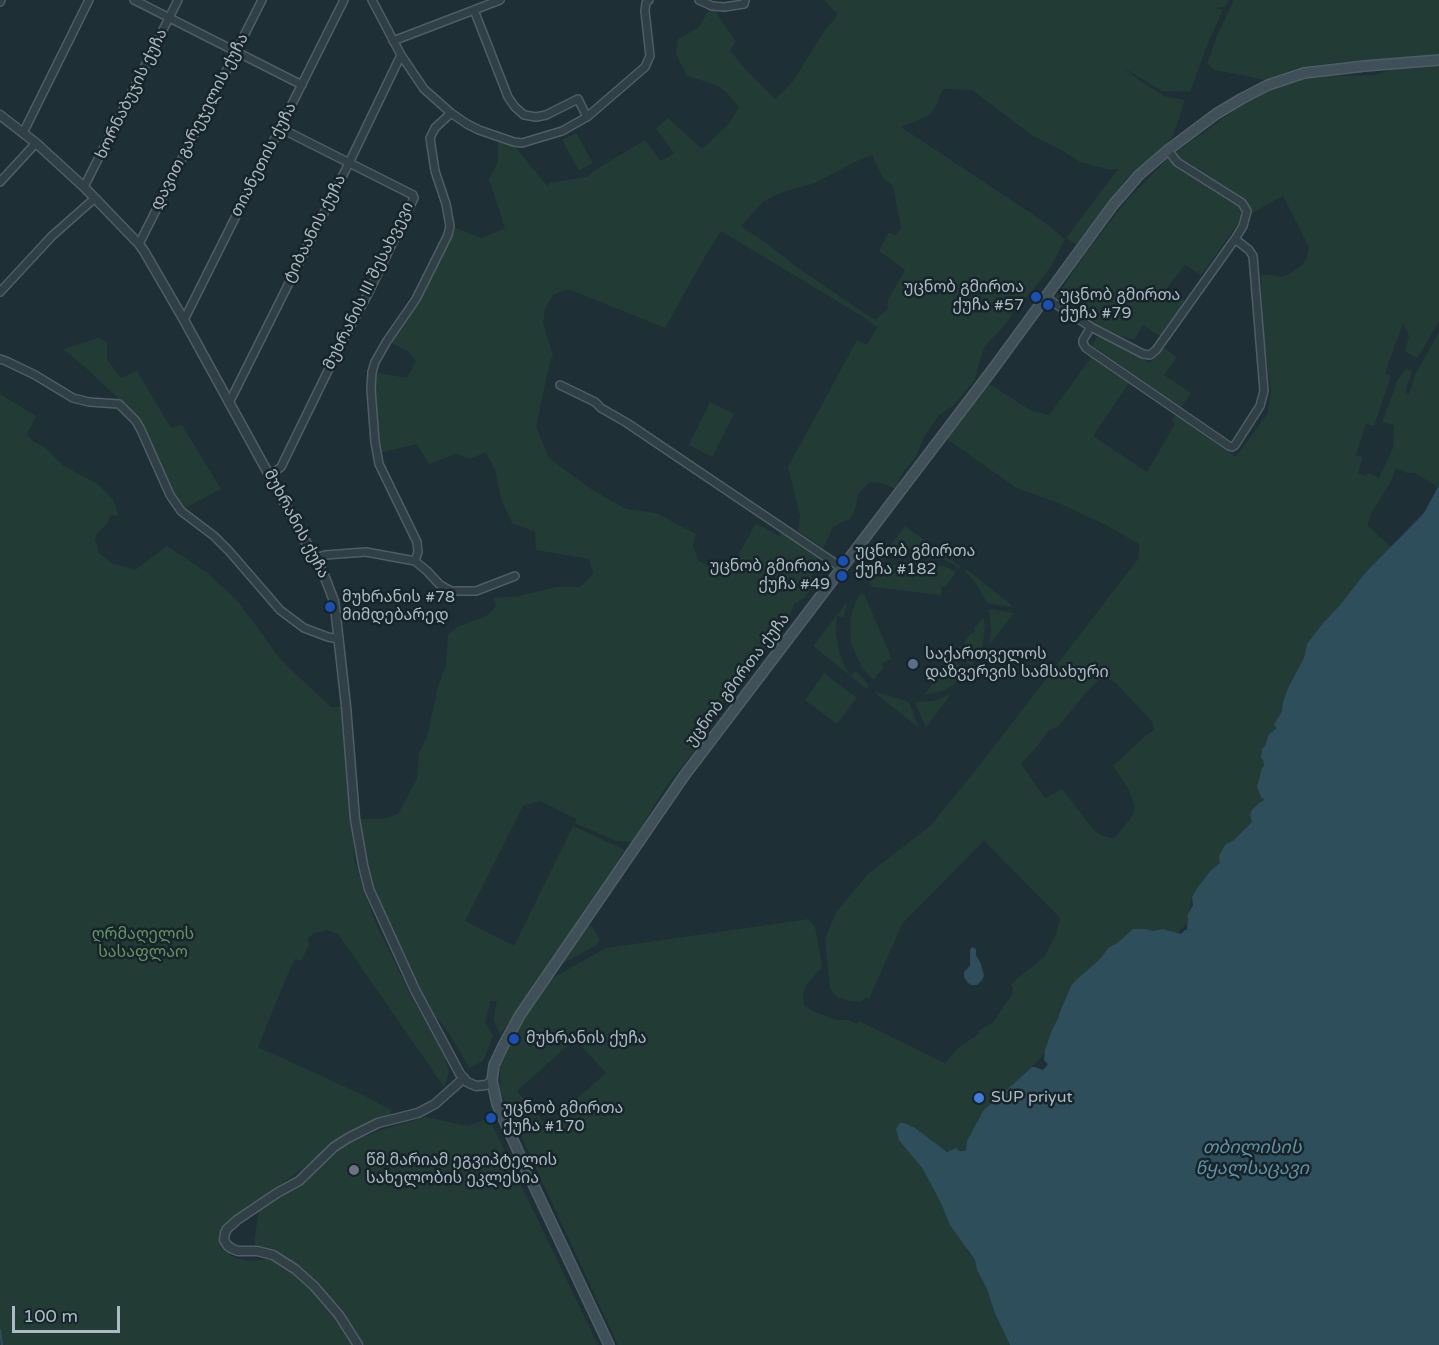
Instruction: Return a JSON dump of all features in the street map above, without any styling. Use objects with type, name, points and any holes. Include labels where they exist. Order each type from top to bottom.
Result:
[{"type":"main road","name":"უცნობ გმირთა ქუჩა","points":[[609,1345],[497,1104],[492,1081],[494,1065],[520,1015],[684,776],[993,369],[1113,205],[1139,175],[1216,114],[1268,85],[1304,73],[1439,60]]},
{"type":"street","points":[[23,133],[89,0]]},
{"type":"street","points":[[134,0],[302,85]]},
{"type":"street","name":"ხორნაბუჯის ქუჩა","points":[[84,187],[178,0]]},
{"type":"street","name":"დავით გარეჯელის ქუჩა","points":[[138,244],[262,0]]},
{"type":"street","name":"თიანეთის ქუჩა","points":[[184,320],[344,0]]},
{"type":"street","points":[[372,0],[400,55],[424,89],[467,124],[522,143],[562,131],[587,117],[645,68],[650,56],[645,11],[649,0]]},
{"type":"street","points":[[393,41],[500,0]]},
{"type":"street","points":[[699,0],[712,6],[724,7],[744,4],[745,0]]},
{"type":"street","points":[[474,10],[514,107],[524,115],[536,117],[546,115],[578,99],[587,117]]},
{"type":"street","name":"ტიბაანის ქუჩა","points":[[229,403],[349,163],[400,55]]},
{"type":"street","points":[[415,561],[418,552],[417,542],[379,464],[375,442],[372,372],[387,341],[416,299],[448,235],[450,226],[446,204],[435,171],[430,138],[435,128],[452,114]]},
{"type":"street","name":"მუხრანის ქუჩა","points":[[0,115],[36,143],[84,187],[138,244],[184,320],[324,576],[333,601],[339,639],[355,819],[369,889],[415,990],[464,1078]]},
{"type":"street","name":"მუხრანის III შესახვევი","points":[[270,475],[281,467],[414,198],[413,195],[280,128]]},
{"type":"street","points":[[0,183],[36,143]]},
{"type":"street","points":[[1045,297],[1091,327],[1143,354],[1147,356],[1153,353],[1235,239],[1243,226],[1246,211],[1242,203],[1177,162],[1168,150]]},
{"type":"street","points":[[0,292],[52,236],[95,198]]},
{"type":"street","points":[[1091,327],[1083,340],[1086,348],[1232,447],[1260,406],[1264,391],[1253,256],[1235,239]]},
{"type":"street","points":[[0,359],[35,375],[73,398],[89,402],[119,404],[136,421],[170,495],[181,511],[230,551],[280,610],[304,628],[339,639]]},
{"type":"street","points":[[560,385],[595,402],[842,568]]},
{"type":"street","points":[[315,558],[325,555],[366,552],[415,561],[440,585],[451,591],[476,591],[515,576]]},
{"type":"street","points":[[358,1345],[339,1315],[314,1286],[295,1269],[273,1255],[233,1249],[224,1240],[227,1229],[237,1220],[299,1181],[334,1147],[348,1138],[378,1123],[418,1113],[435,1104],[464,1078],[476,1086],[492,1081]]},
{"type":"green space","points":[[824,0],[1229,0],[1225,7],[1215,8],[1223,10],[1190,92],[1162,91],[1122,67],[1163,96],[1185,100],[1173,136],[1166,145],[1128,177],[1077,245],[1066,238],[1118,169],[1110,170],[1080,162],[1030,134],[972,90],[943,89],[930,115],[901,127],[1040,219],[1065,239],[1052,265],[1006,324],[985,346],[975,380],[953,406],[939,415],[924,437],[916,457],[903,472],[895,489],[882,483],[870,482],[858,494],[856,507],[850,519],[833,527],[823,548],[798,531],[800,516],[788,467],[857,340],[867,345],[877,327],[721,231],[665,328],[568,289],[553,295],[545,309],[543,323],[553,355],[536,427],[549,458],[591,489],[626,509],[656,513],[696,534],[693,546],[698,560],[726,577],[756,523],[779,536],[782,532],[819,558],[806,597],[794,604],[790,618],[738,688],[716,712],[700,744],[667,785],[633,842],[616,841],[575,823],[576,819],[541,801],[523,806],[465,921],[514,946],[573,826],[625,850],[500,1035],[493,1019],[497,1001],[491,1001],[485,1022],[493,1035],[491,1042],[483,1061],[469,1068],[444,1026],[432,1013],[389,927],[371,879],[359,819],[383,819],[398,814],[417,779],[419,753],[427,737],[438,686],[446,665],[448,634],[457,627],[486,616],[496,606],[493,598],[519,596],[556,587],[580,587],[593,571],[588,559],[536,550],[535,532],[512,523],[501,499],[495,470],[486,452],[470,459],[456,454],[429,464],[417,444],[379,453],[373,372],[407,378],[416,361],[408,351],[389,342],[453,227],[482,238],[505,228],[489,179],[498,162],[498,140],[513,144],[547,186],[549,183],[586,177],[645,140],[661,161],[674,153],[656,128],[668,118],[702,149],[728,125],[739,107],[726,92],[716,85],[687,76],[676,54],[678,39],[698,28],[710,8],[713,8],[736,42],[730,50],[775,99],[792,83],[837,14]],"holes":[[[872,155],[883,178],[893,186],[901,229],[895,235],[888,233],[879,251],[905,270],[888,300],[888,309],[875,320],[741,226],[763,202],[773,196],[815,183]]]},
{"type":"green space","points":[[1234,0],[1439,0],[1439,56],[1334,63],[1297,68],[1265,80],[1215,70],[1207,64],[1216,38]]},
{"type":"green space","points":[[1439,65],[1439,322],[1416,358],[1405,351],[1409,336],[1403,323],[1385,373],[1391,376],[1374,426],[1366,424],[1356,455],[1363,457],[1358,473],[1366,476],[1368,473],[1379,478],[1393,448],[1394,425],[1382,422],[1398,379],[1406,369],[1412,372],[1405,392],[1409,394],[1416,373],[1439,332],[1439,485],[1438,487],[1415,473],[1407,473],[1396,468],[1368,523],[1368,526],[1391,547],[1365,573],[1324,622],[1288,688],[1282,711],[1275,725],[1278,728],[1267,738],[1262,749],[1264,766],[1260,795],[1264,799],[1252,811],[1253,822],[1234,840],[1225,845],[1220,863],[1211,870],[1198,887],[1192,897],[1187,923],[1177,934],[1163,929],[1153,931],[1133,929],[1108,948],[1100,959],[1071,986],[1041,1058],[978,1118],[966,1150],[949,1152],[942,1149],[927,1176],[975,1260],[977,1270],[1010,1345],[618,1345],[500,1091],[500,1061],[513,1037],[549,980],[606,948],[809,919],[815,927],[822,964],[806,985],[803,995],[804,1005],[814,1012],[857,1024],[859,1021],[945,1063],[958,1048],[993,1022],[1011,996],[1013,988],[1011,985],[1045,956],[1057,932],[1060,918],[984,841],[902,924],[869,999],[865,998],[860,1002],[850,1001],[839,998],[833,993],[830,988],[825,938],[837,911],[868,874],[930,826],[979,766],[1138,559],[1139,544],[1106,525],[1063,505],[1015,487],[947,439],[988,383],[1032,411],[1049,415],[1092,356],[1129,383],[1093,436],[1147,472],[1175,424],[1171,421],[1176,414],[1236,457],[1267,414],[1271,392],[1264,340],[1261,276],[1266,274],[1282,277],[1289,274],[1303,264],[1309,247],[1283,196],[1252,213],[1241,212],[1238,224],[1201,275],[1185,265],[1167,288],[1185,301],[1161,337],[1143,325],[1134,340],[1117,335],[1095,326],[1056,297],[1127,200],[1167,159],[1244,103],[1276,87],[1308,78],[1376,75],[1389,70]],"holes":[[[1106,678],[1116,683],[1153,723],[1154,730],[1113,766],[1129,790],[1135,808],[1131,818],[1114,838],[1102,836],[1093,829],[1062,789],[1045,798],[1021,764],[1049,730],[1058,727],[1083,696],[1099,680]],[[575,1039],[606,1073],[547,1125],[517,1091]]]},
{"type":"green space","points":[[576,133],[593,163],[579,171],[562,140]]},
{"type":"green space","points":[[1100,333],[1148,362],[1151,362],[1163,347],[1177,357],[1164,375],[1191,393],[1180,409],[1092,345]]},
{"type":"green space","points":[[99,338],[107,342],[107,359],[121,378],[137,371],[171,428],[182,425],[221,489],[183,509],[144,429],[126,406],[63,349]]},
{"type":"green space","name":"ღრმაღელის სასაფლაო","points":[[0,394],[36,416],[27,434],[34,442],[47,449],[62,465],[98,484],[113,500],[119,516],[111,515],[107,524],[97,533],[95,539],[99,553],[112,563],[135,570],[167,546],[206,572],[237,600],[282,661],[331,707],[341,707],[355,862],[374,919],[408,990],[444,1055],[449,1072],[444,1087],[338,934],[327,930],[315,933],[308,938],[309,945],[301,961],[295,959],[289,971],[258,1047],[361,1094],[391,1110],[391,1116],[330,1148],[252,1206],[222,1238],[231,1256],[247,1261],[270,1259],[307,1283],[341,1310],[309,1275],[276,1254],[254,1244],[259,1208],[307,1180],[347,1143],[426,1117],[468,1126],[489,1118],[598,1345],[0,1345]]},
{"type":"green space","points":[[710,402],[734,414],[712,457],[689,445]]},
{"type":"green space","points":[[905,526],[941,552],[914,548],[883,556]]},
{"type":"green space","points":[[941,552],[961,567],[959,569],[940,558]]},
{"type":"green space","points":[[882,556],[884,562],[872,570]]},
{"type":"green space","points":[[910,561],[929,562],[956,572],[946,586],[942,586],[941,595],[873,587],[870,584],[869,581],[886,569]]},
{"type":"green space","points":[[966,569],[1013,606],[987,603],[965,571]]},
{"type":"green space","points":[[861,593],[865,596],[891,657],[882,663],[883,668],[874,680],[862,668],[851,644],[850,620]]},
{"type":"green space","points":[[847,602],[844,617],[837,616],[836,632],[839,652],[849,673],[851,675],[856,671],[869,685],[867,689],[813,646]]},
{"type":"green space","points":[[989,609],[1014,613],[989,645],[991,630]]},
{"type":"green space","points":[[983,617],[985,625],[983,644],[972,666],[955,653],[960,646],[963,648],[964,643],[971,633],[973,634],[975,631],[973,630]]},
{"type":"green space","points":[[952,659],[968,671],[944,691],[924,695],[934,682],[936,683],[938,680],[936,679],[944,669],[946,670],[948,667],[946,665]]},
{"type":"green space","points":[[824,673],[857,698],[837,724],[805,700]]},
{"type":"green space","points":[[875,693],[909,702],[919,728]]},
{"type":"green space","points":[[951,694],[926,728],[915,702],[933,701]]},
{"type":"green space","points":[[587,925],[592,927],[600,939],[597,945],[558,966]]},
{"type":"water","name":"თბილისის წყალსაცავი","points":[[1439,485],[1439,1345],[1010,1345],[977,1270],[975,1260],[950,1225],[923,1169],[899,1140],[896,1129],[900,1123],[904,1123],[915,1128],[947,1152],[956,1148],[959,1151],[966,1150],[967,1141],[983,1111],[1032,1067],[1043,1070],[1048,1064],[1044,1060],[1045,1050],[1071,986],[1100,959],[1108,948],[1133,929],[1153,931],[1163,929],[1181,934],[1187,930],[1188,914],[1193,905],[1192,897],[1211,870],[1220,863],[1219,856],[1225,845],[1234,840],[1252,822],[1250,815],[1252,810],[1264,799],[1257,787],[1264,766],[1261,758],[1262,749],[1269,734],[1277,728],[1274,725],[1282,711],[1288,688],[1304,658],[1307,644],[1365,573],[1424,513]]},
{"type":"water","points":[[972,947],[976,949],[984,976],[977,985],[971,985],[964,977],[964,972],[970,966]]},
{"type":"waterway","points":[[0,1330],[2,1345]]},
{"type":"place","name":"უცნობ გმირთა ქუჩა #57","points":[[1036,297]]},
{"type":"place","name":"უცნობ გმირთა ქუჩა #79","points":[[1048,305]]},
{"type":"place","name":"უცნობ გმირთა ქუჩა #182","points":[[843,561]]},
{"type":"place","name":"უცნობ გმირთა ქუჩა #49","points":[[842,576]]},
{"type":"place","name":"მუხრანის #78 მიმდებარედ","points":[[330,607]]},
{"type":"place","name":"საქართველოს დაზვერვის სამსახური","points":[[913,664]]},
{"type":"place","name":"მუხრანის ქუჩა","points":[[514,1039]]},
{"type":"place","name":"SUP priyut","points":[[979,1098]]},
{"type":"place","name":"უცნობ გმირთა ქუჩა #170","points":[[491,1118]]},
{"type":"place","name":"წმ.მარიამ ეგვიპტელის სახელობის ეკლესია","points":[[354,1170]]}]
